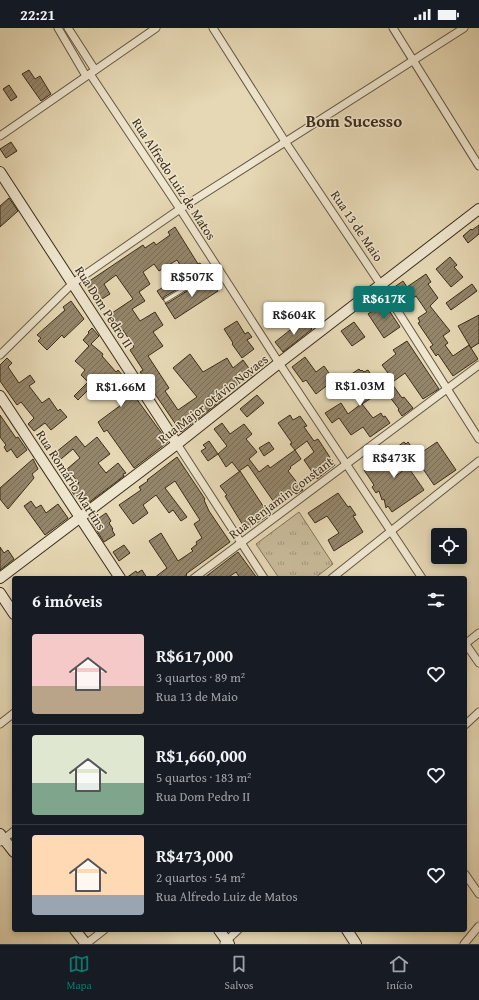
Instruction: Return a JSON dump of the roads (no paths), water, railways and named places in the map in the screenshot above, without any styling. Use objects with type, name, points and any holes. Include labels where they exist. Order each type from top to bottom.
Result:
[{"type":"street","points":[[58,28],[67,45],[90,73]]},
{"type":"street","points":[[68,28],[90,73]]},
{"type":"street","points":[[0,136],[156,28]]},
{"type":"street","name":"Rua 13 de Maio","points":[[213,28],[286,143],[382,285],[479,439]]},
{"type":"street","points":[[393,28],[479,166]]},
{"type":"street","points":[[0,355],[73,282],[180,210],[464,28]]},
{"type":"street","points":[[67,45],[75,40]]},
{"type":"street","name":"Rua Alfredo Luiz de Matos","points":[[90,73],[390,532],[421,576]]},
{"type":"street","name":"Rua Dom Pedro II","points":[[0,172],[73,282],[263,576]]},
{"type":"street","name":"Rua Major Otávio Novaes","points":[[0,578],[177,444],[279,363],[479,210]]},
{"type":"street","name":"Rua Benjamin Constant","points":[[197,576],[479,365]]},
{"type":"street","name":"Rua Romário Martins","points":[[0,396],[119,576]]},
{"type":"street","points":[[335,576],[479,461]]},
{"type":"street","points":[[0,593],[12,611]]},
{"type":"street","points":[[467,642],[479,633]]},
{"type":"street","points":[[467,647],[479,662]]},
{"type":"street","points":[[467,723],[479,712]]},
{"type":"street","points":[[0,724],[12,715]]},
{"type":"street","points":[[12,832],[1,838],[12,850]]},
{"type":"street","points":[[467,877],[479,894]]},
{"type":"street","points":[[464,944],[479,926]]},
{"type":"street","points":[[77,932],[86,944],[101,932]]},
{"type":"street","points":[[221,932],[226,943],[236,932]]},
{"type":"street","points":[[348,932],[356,944]]},
{"type":"lane","points":[[166,300],[218,268]]},
{"type":"district","name":"Bom Sucesso","points":[[354,120]]}]
